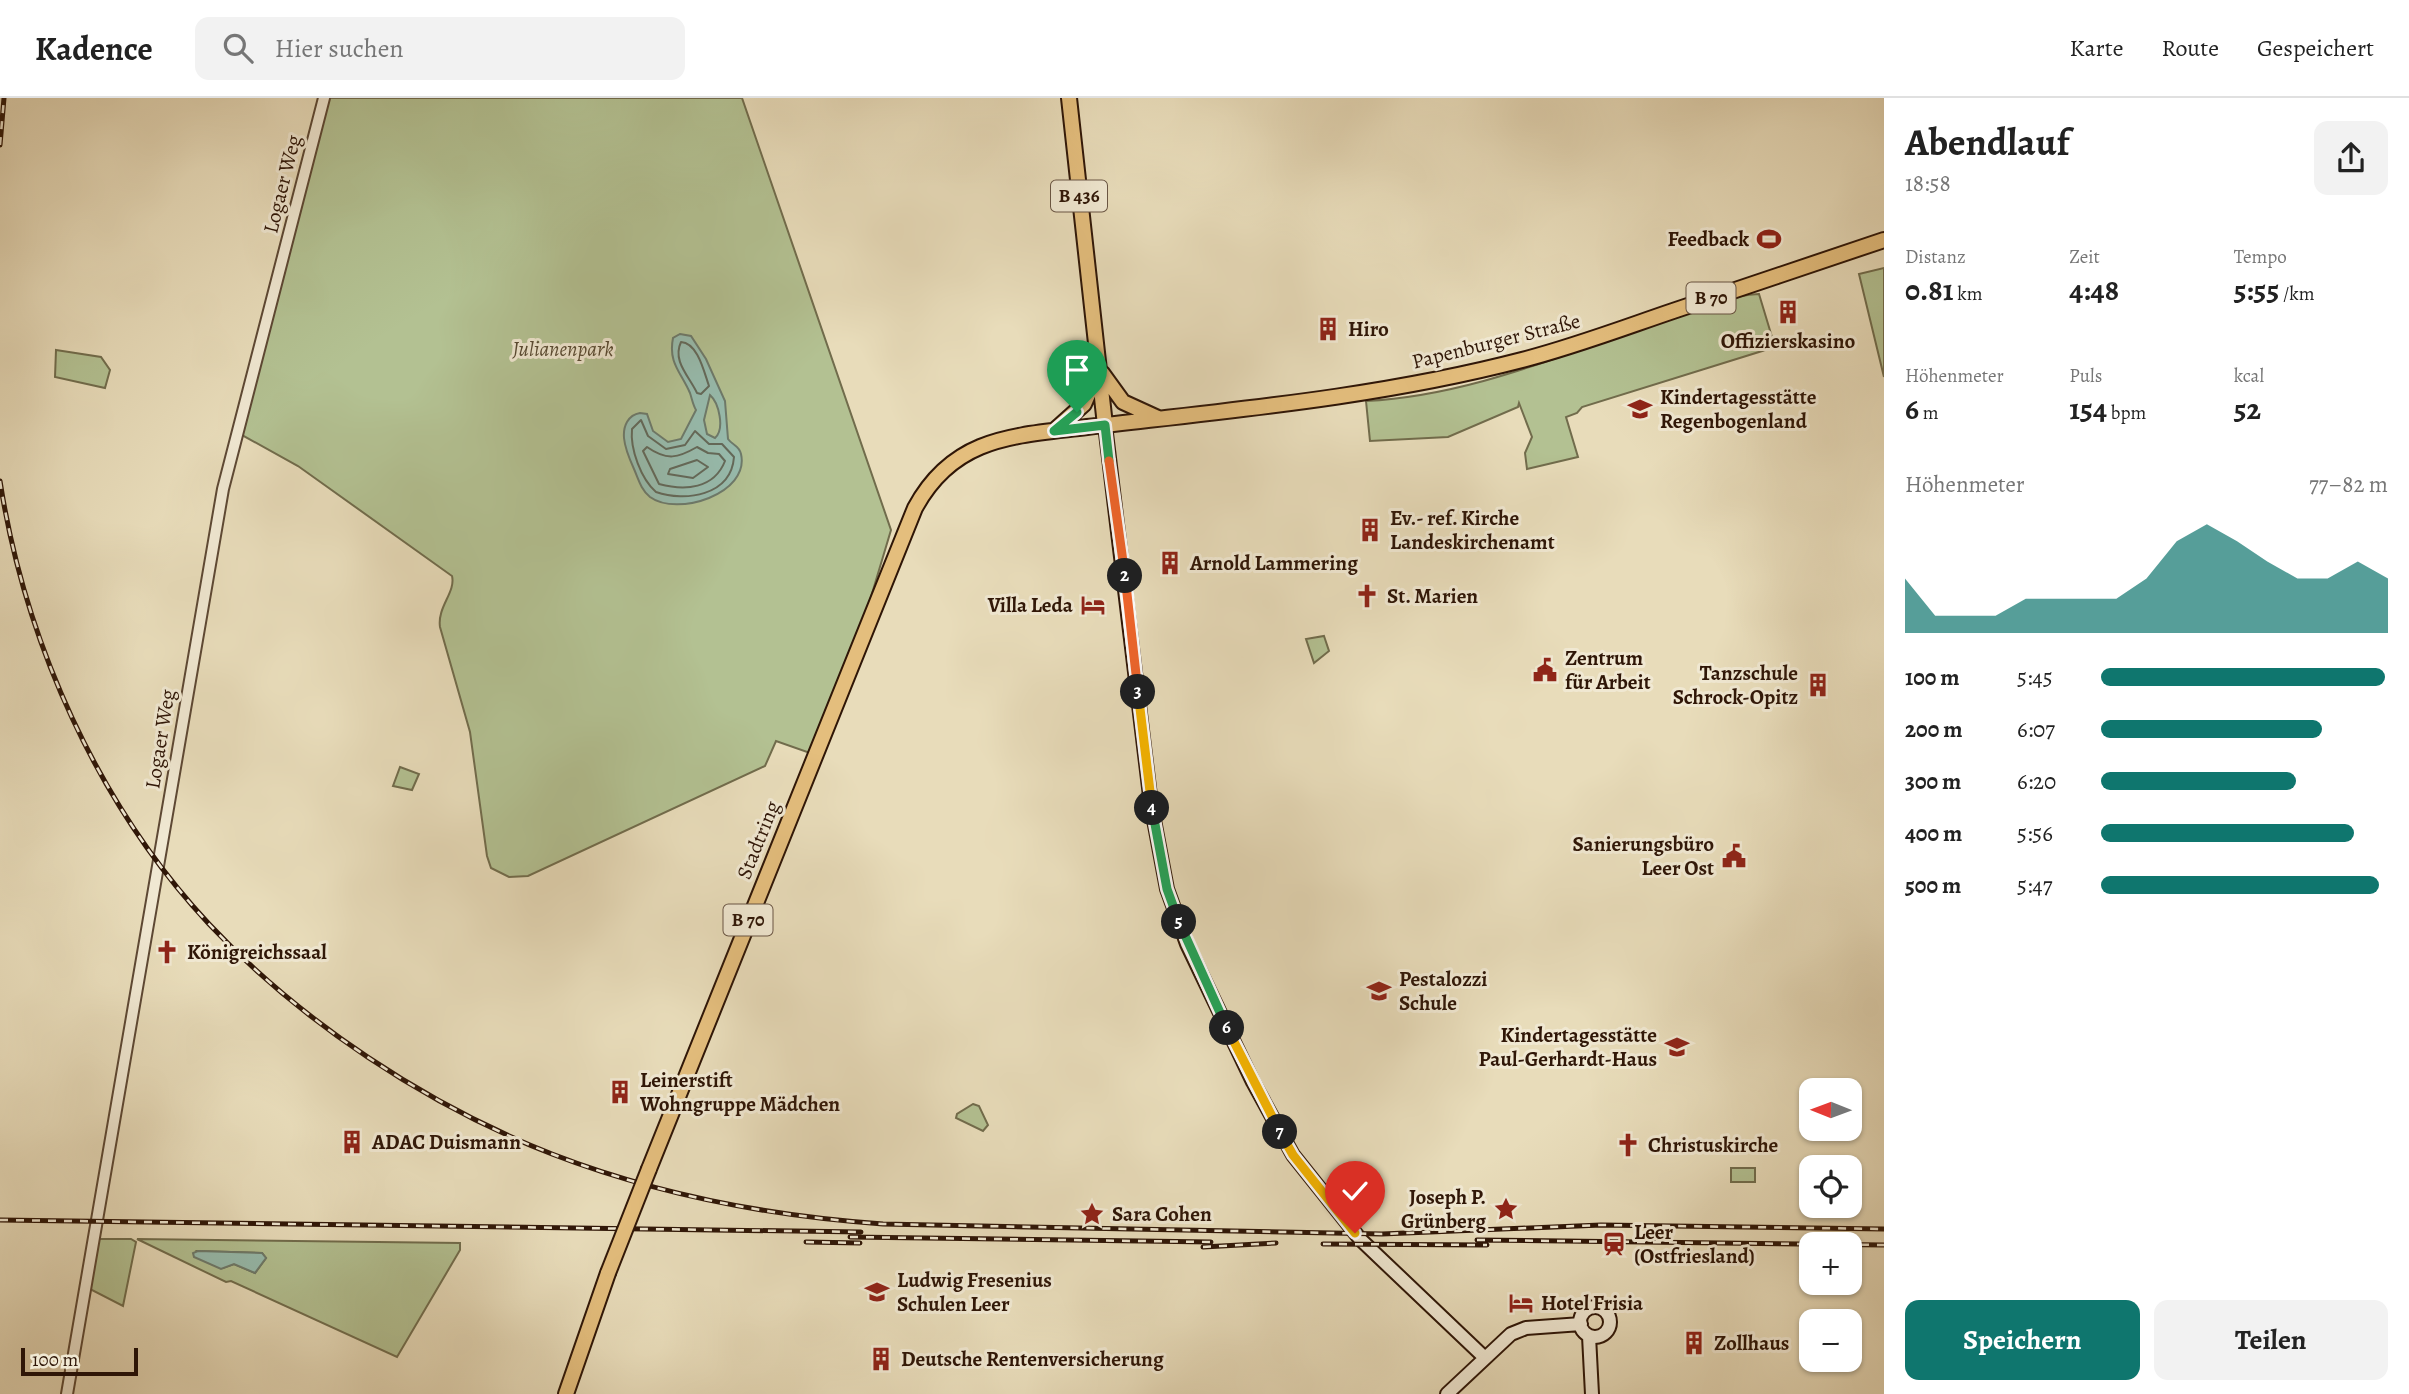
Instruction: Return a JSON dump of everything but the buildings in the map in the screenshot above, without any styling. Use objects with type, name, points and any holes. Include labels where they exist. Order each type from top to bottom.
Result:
[{"type":"main road","name":"B 436","points":[[1069,98],[1105,425]]},
{"type":"main road","name":"Papenburger Straße","points":[[1105,425],[1395,387],[1523,360],[1884,240]]},
{"type":"main road","name":"B 436","points":[[1054,431],[1084,404],[1100,368]]},
{"type":"main road","points":[[1100,368],[1123,402],[1158,418]]},
{"type":"main road","points":[[1105,425],[1150,794],[1167,889],[1210,994],[1293,1155],[1343,1219],[1380,1259],[1484,1357]]},
{"type":"main road","name":"Stadtring","points":[[566,1394],[608,1273],[649,1169],[922,494],[954,459],[976,447],[1054,431],[1105,425]]},
{"type":"main road","points":[[1581,1324],[1582,1316],[1589,1309],[1604,1311],[1610,1324],[1595,1336],[1591,1394]]},
{"type":"main road","points":[[1447,1394],[1484,1357],[1518,1330],[1581,1324],[1595,1336]]},
{"type":"street","name":"Logaer Weg","points":[[67,1394],[223,489],[324,98]]},
{"type":"green space","name":"Julianenpark","points":[[328,98],[742,98],[891,530],[859,637],[810,753],[776,741],[765,766],[528,876],[509,877],[491,868],[487,856],[470,732],[440,627],[441,613],[453,582],[452,576],[298,466],[240,434]]},
{"type":"green space","points":[[1884,268],[1884,377],[1859,274]]},
{"type":"green space","points":[[1759,294],[1775,347],[1582,407],[1577,413],[1566,417],[1578,457],[1527,469],[1525,453],[1532,437],[1519,403],[1518,407],[1448,437],[1370,441],[1366,401],[1403,398],[1474,384],[1543,363],[1716,302]]},
{"type":"green space","points":[[56,350],[101,357],[110,370],[105,388],[55,377]]},
{"type":"green space","points":[[1324,636],[1329,651],[1314,663],[1306,639]]},
{"type":"green space","points":[[400,767],[419,774],[412,790],[393,786]]},
{"type":"green space","points":[[973,1104],[979,1106],[988,1125],[983,1131],[956,1118],[957,1114]]},
{"type":"green space","points":[[1731,1168],[1755,1168],[1755,1182],[1731,1182]]},
{"type":"green space","points":[[97,1239],[131,1239],[136,1242],[123,1306],[86,1287]]},
{"type":"green space","points":[[137,1239],[460,1243],[460,1250],[397,1357],[231,1281],[226,1282]],"holes":[[[198,1251],[262,1253],[266,1258],[255,1273],[234,1264],[223,1268]]]},
{"type":"water","points":[[680,334],[691,336],[706,359],[725,401],[728,439],[741,454],[741,468],[734,480],[709,498],[693,503],[662,503],[650,497],[640,484],[624,438],[627,422],[640,413],[647,414],[653,431],[668,442],[681,439],[696,410],[674,361],[673,338]],"holes":[[[710,395],[720,423],[715,438],[707,434],[704,420]]]},
{"type":"water","points":[[193,1253],[262,1253],[266,1258],[255,1273],[234,1264],[221,1269],[194,1257]]},
{"type":"railway","points":[[0,145],[4,98]]},
{"type":"railway","points":[[0,481],[28,601],[48,661],[72,718],[133,827],[169,877],[209,924],[245,960],[325,1027],[413,1086],[505,1134],[552,1154],[632,1181],[714,1201],[798,1215],[883,1224],[1382,1234],[1601,1225],[1884,1229]]},
{"type":"railway","points":[[0,1220],[861,1232]]},
{"type":"railway","points":[[850,1237],[1211,1242]]},
{"type":"railway","points":[[1477,1240],[1884,1245]]},
{"type":"railway","points":[[806,1242],[860,1243]]},
{"type":"railway","points":[[1203,1247],[1276,1243]]},
{"type":"railway","points":[[1323,1244],[1487,1245]]},
{"type":"place","name":"Feedback","points":[[1769,239]]},
{"type":"place","name":"Offizierskasino","points":[[1788,312]]},
{"type":"place","name":"Hiro","points":[[1328,329]]},
{"type":"place","name":"Kindertagesstätte Regenbogenland","points":[[1640,409]]},
{"type":"place","name":"Ev.- ref. Kirche Landeskirchenamt","points":[[1370,530]]},
{"type":"place","name":"Arnold Lammering","points":[[1170,563]]},
{"type":"place","name":"St. Marien","points":[[1367,596]]},
{"type":"place","name":"Villa Leda","points":[[1093,605]]},
{"type":"place","name":"Zentrum für Arbeit","points":[[1545,670]]},
{"type":"place","name":"Tanzschule Schrock-Opitz","points":[[1818,685]]},
{"type":"place","name":"Sanierungsbüro Leer Ost","points":[[1734,856]]},
{"type":"place","name":"Königreichssaal","points":[[167,952]]},
{"type":"place","name":"Pestalozzi Schule","points":[[1379,991]]},
{"type":"place","name":"Kindertagesstätte Paul-Gerhardt-Haus","points":[[1677,1047]]},
{"type":"place","name":"Leinerstift Wohngruppe Mädchen","points":[[620,1092]]},
{"type":"place","name":"ADAC Duismann","points":[[352,1142]]},
{"type":"place","name":"Christuskirche","points":[[1628,1145]]},
{"type":"place","name":"Joseph P. Grünberg","points":[[1506,1209]]},
{"type":"place","name":"Sara Cohen","points":[[1092,1214]]},
{"type":"place","name":"Leer (Ostfriesland)","points":[[1614,1244]]},
{"type":"place","name":"Ludwig Fresenius Schulen Leer","points":[[877,1292]]},
{"type":"place","name":"Hotel Frisia","points":[[1521,1303]]},
{"type":"place","name":"Zollhaus","points":[[1694,1343]]},
{"type":"place","name":"Deutsche Rentenversicherung","points":[[881,1359]]},
{"type":"route","points":[[1077,412],[1054,431],[1105,425],[1152,804],[1167,889],[1187,944],[1257,1090],[1293,1155],[1355,1233]]}]
